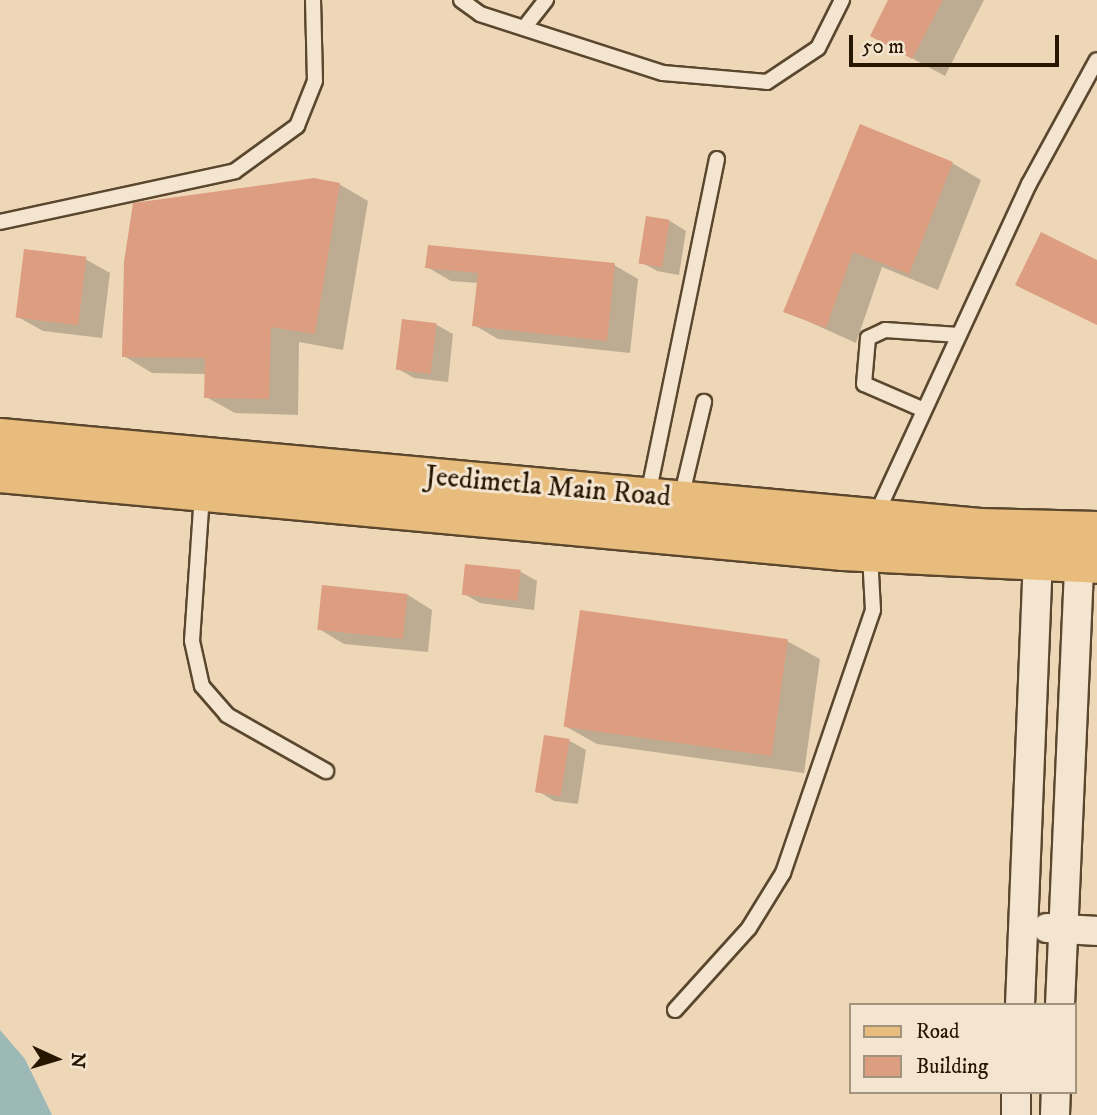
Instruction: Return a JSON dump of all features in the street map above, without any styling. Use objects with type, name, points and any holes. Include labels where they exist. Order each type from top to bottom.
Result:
[{"type":"main road","name":"Jeedimetla Main Road","points":[[0,438],[664,497],[872,536],[1038,561],[1088,564]]},
{"type":"main road","name":"Jeedimetla Main Road","points":[[0,473],[202,494],[872,536],[1097,531]]},
{"type":"street","points":[[1020,1003],[1038,561]]},
{"type":"street","points":[[1060,1003],[1088,564]]},
{"type":"street","points":[[1023,927],[1097,931]]},
{"type":"street","points":[[1016,1115],[1017,1094]]},
{"type":"street","points":[[1055,1115],[1056,1094]]},
{"type":"lane","points":[[0,222],[235,172],[297,126],[315,81],[313,0]]},
{"type":"lane","points":[[461,0],[480,14],[663,73],[767,82],[818,48],[842,0]]},
{"type":"lane","points":[[524,28],[546,0]]},
{"type":"lane","points":[[675,1010],[749,928],[783,873],[873,610],[872,536],[924,410],[1028,184],[1097,60]]},
{"type":"lane","points":[[664,497],[717,159]]},
{"type":"lane","points":[[924,410],[864,384],[868,338],[885,330],[959,335]]},
{"type":"lane","points":[[664,497],[704,402]]},
{"type":"lane","points":[[202,494],[192,641],[202,686],[227,715],[326,771]]},
{"type":"water","points":[[0,1030],[25,1059],[52,1115],[0,1115]]},
{"type":"building","points":[[888,0],[943,0],[912,59],[870,36]]},
{"type":"building","points":[[860,124],[953,162],[909,274],[853,252],[826,328],[783,312]]},
{"type":"building","points":[[314,178],[340,183],[315,334],[271,327],[269,399],[204,398],[205,358],[122,357],[124,262],[133,203]]},
{"type":"building","points":[[646,216],[670,220],[662,267],[638,263]]},
{"type":"building","points":[[1041,232],[1097,260],[1097,325],[1015,285]]},
{"type":"building","points":[[428,245],[615,263],[607,341],[472,326],[478,273],[425,268]]},
{"type":"building","points":[[24,249],[87,257],[78,325],[16,317]]},
{"type":"building","points":[[402,319],[437,323],[431,374],[396,370]]},
{"type":"building","points":[[465,564],[521,570],[517,601],[462,595]]},
{"type":"building","points":[[322,585],[408,594],[403,639],[317,630]]},
{"type":"building","points":[[580,610],[788,639],[772,756],[564,727]]},
{"type":"building","points":[[544,735],[570,739],[561,796],[535,792]]}]
